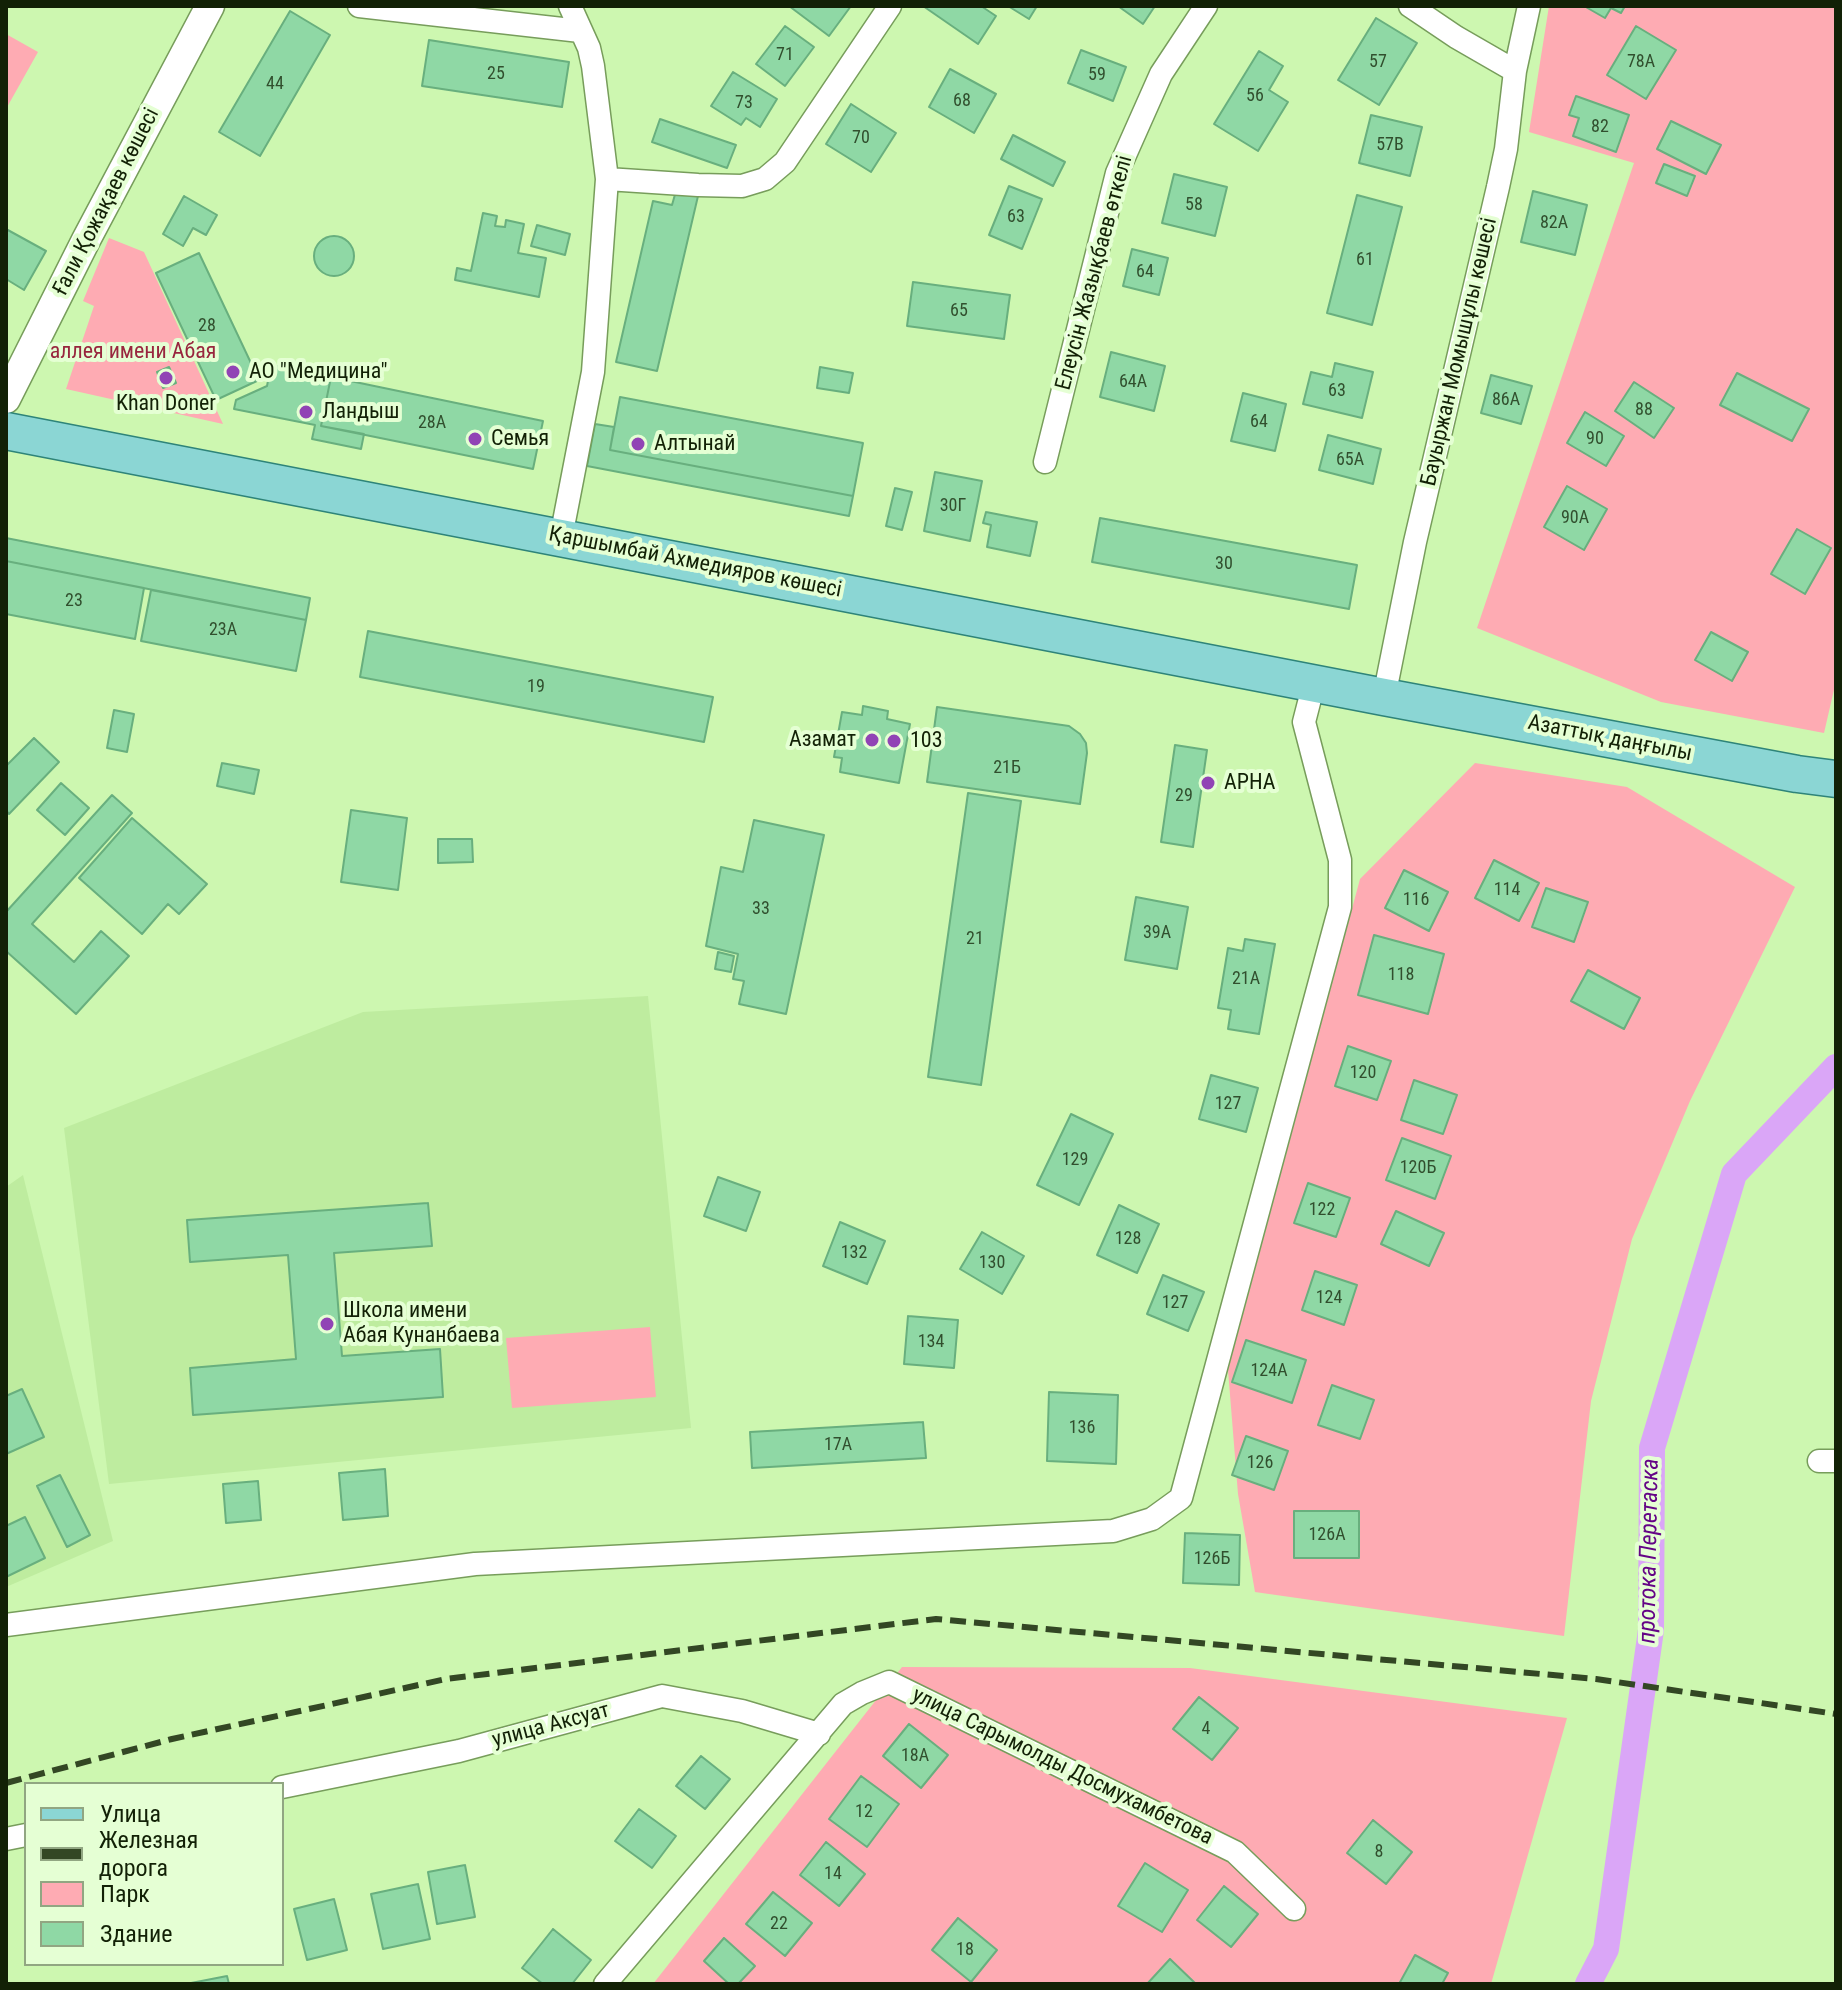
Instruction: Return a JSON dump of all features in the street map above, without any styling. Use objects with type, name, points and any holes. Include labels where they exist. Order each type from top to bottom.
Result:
[{"type":"main road","name":"Қаршымбай Ахмедияров көшесі","points":[[6,431],[1384,697]]},
{"type":"main road","name":"Азаттық даңғылы","points":[[1384,697],[1836,779]]},
{"type":"street","name":"Ғали Қожақаев көшесі","points":[[6,399],[210,6]]},
{"type":"street","points":[[359,6],[580,31]]},
{"type":"street","points":[[561,537],[593,372],[607,179],[593,66],[589,48],[570,6]]},
{"type":"street","points":[[607,179],[742,186],[765,179],[785,162],[890,6]]},
{"type":"street","name":"Елеусін Жазықбаев өткелі","points":[[1045,462],[1117,173],[1161,74],[1206,6]]},
{"type":"street","points":[[1410,6],[1515,71]]},
{"type":"street","name":"Бауыржан Момышұлы көшесі","points":[[1384,697],[1415,542],[1506,149],[1515,71],[1529,6]]},
{"type":"street","points":[[6,1625],[475,1564],[1113,1531],[1152,1519],[1162,1512],[1181,1498],[1340,907],[1340,860],[1304,722],[1314,683]]},
{"type":"street","name":"улица Сарымолды Досмухамбетова","points":[[605,1984],[843,1704],[889,1682],[1235,1852],[1294,1909]]},
{"type":"street","name":"улица Аксуат","points":[[284,1787],[459,1751],[662,1696],[742,1711],[819,1734]]},
{"type":"shaded area","points":[[648,996],[691,1428],[109,1484],[64,1128],[363,1012]]},
{"type":"shaded area","points":[[23,1175],[113,1541],[6,1587],[6,1187]]},
{"type":"green space","points":[[1549,6],[1836,6],[1836,681],[1824,733],[1661,702],[1477,628],[1634,163],[1529,132]]},
{"type":"green space","points":[[6,34],[38,52],[6,109]]},
{"type":"green space","name":"аллея имени Абая","points":[[109,238],[144,252],[223,424],[66,389],[94,306],[83,301]]},
{"type":"green space","points":[[1475,763],[1627,787],[1795,887],[1690,1101],[1632,1239],[1591,1401],[1564,1636],[1255,1592],[1238,1494],[1228,1370],[1360,879]]},
{"type":"green space","points":[[650,1327],[656,1397],[512,1408],[506,1338]]},
{"type":"green space","points":[[902,1667],[1190,1668],[1567,1718],[1491,1984],[653,1984]]},
{"type":"building","points":[[789,6],[851,6],[829,36]]},
{"type":"building","points":[[923,6],[981,6],[996,16],[978,44]]},
{"type":"building","points":[[1008,6],[1037,6],[1029,19]]},
{"type":"building","points":[[1118,6],[1155,6],[1143,24]]},
{"type":"building","points":[[1584,6],[1625,6],[1621,13],[1611,8],[1605,18]]},
{"type":"building","points":[[290,11],[330,35],[260,156],[219,132]]},
{"type":"building","points":[[1376,18],[1417,43],[1379,105],[1338,80]]},
{"type":"building","points":[[785,26],[814,47],[785,86],[756,64]]},
{"type":"building","points":[[1636,26],[1676,50],[1646,99],[1607,75]]},
{"type":"building","points":[[429,40],[569,62],[562,107],[422,86]]},
{"type":"building","points":[[1081,50],[1126,67],[1113,101],[1068,83]]},
{"type":"building","points":[[1259,51],[1283,66],[1269,90],[1288,102],[1258,151],[1214,124]]},
{"type":"building","points":[[950,69],[996,94],[974,133],[929,107]]},
{"type":"building","points":[[733,72],[777,99],[760,127],[746,118],[741,125],[711,106]]},
{"type":"building","points":[[1576,96],[1629,115],[1616,152],[1573,136],[1579,118],[1569,115]]},
{"type":"building","points":[[851,104],[896,133],[871,172],[826,144]]},
{"type":"building","points":[[1371,115],[1422,127],[1410,176],[1359,163]]},
{"type":"building","points":[[660,119],[736,145],[727,168],[652,142]]},
{"type":"building","points":[[1671,121],[1721,145],[1706,174],[1657,149]]},
{"type":"building","points":[[1013,135],[1065,162],[1053,186],[1001,159]]},
{"type":"building","points":[[1664,164],[1695,176],[1687,196],[1656,183]]},
{"type":"building","points":[[1174,174],[1227,187],[1215,236],[1162,223]]},
{"type":"building","points":[[1009,186],[1042,199],[1022,249],[989,235]]},
{"type":"building","points":[[676,191],[698,196],[657,371],[616,362],[653,201],[672,205]]},
{"type":"building","points":[[1533,191],[1587,205],[1575,255],[1521,242]]},
{"type":"building","points":[[1357,195],[1402,207],[1372,325],[1327,313]]},
{"type":"building","points":[[184,196],[217,215],[206,235],[193,228],[183,246],[163,234]]},
{"type":"building","points":[[483,213],[497,216],[495,226],[505,227],[506,220],[524,224],[518,253],[546,258],[539,297],[455,280],[457,268],[471,271]]},
{"type":"building","points":[[537,225],[570,234],[565,255],[531,246]]},
{"type":"building","points":[[6,229],[46,251],[24,290],[6,279]]},
{"type":"building","points":[[334,236],[348,242],[354,256],[348,270],[334,276],[320,270],[314,256],[320,242]]},
{"type":"building","points":[[1132,249],[1168,258],[1159,295],[1123,286]]},
{"type":"building","points":[[199,253],[259,380],[216,400],[156,273]]},
{"type":"building","points":[[913,282],[1010,295],[1004,339],[907,326]]},
{"type":"building","points":[[1111,352],[1165,366],[1154,411],[1100,397]]},
{"type":"building","points":[[1335,363],[1373,372],[1362,418],[1303,404],[1311,372],[1332,377]]},
{"type":"building","points":[[271,365],[331,377],[321,426],[364,434],[361,449],[312,439],[315,425],[234,409],[236,400],[267,386]]},
{"type":"building","points":[[169,367],[176,383],[163,388],[157,372]]},
{"type":"building","points":[[820,367],[853,373],[849,393],[817,388]]},
{"type":"building","points":[[1737,373],[1809,409],[1792,441],[1720,405]]},
{"type":"building","points":[[1491,375],[1532,386],[1521,424],[1481,413]]},
{"type":"building","points":[[331,377],[543,421],[533,469],[321,426]]},
{"type":"building","points":[[1634,382],[1674,408],[1654,438],[1615,411]]},
{"type":"building","points":[[1243,393],[1286,404],[1275,451],[1231,441]]},
{"type":"building","points":[[620,397],[863,443],[853,496],[610,450]]},
{"type":"building","points":[[1585,412],[1624,436],[1606,466],[1567,443]]},
{"type":"building","points":[[595,424],[614,427],[610,450],[853,496],[849,516],[587,466]]},
{"type":"building","points":[[1328,435],[1381,449],[1373,484],[1319,470]]},
{"type":"building","points":[[935,472],[982,481],[970,541],[924,531]]},
{"type":"building","points":[[1567,486],[1607,509],[1584,550],[1544,527]]},
{"type":"building","points":[[895,488],[912,492],[902,530],[886,526]]},
{"type":"building","points":[[986,512],[1037,522],[1030,556],[987,547],[991,525],[983,523]]},
{"type":"building","points":[[1100,518],[1357,565],[1349,609],[1092,562]]},
{"type":"building","points":[[1797,529],[1831,548],[1805,594],[1771,574]]},
{"type":"building","points":[[6,538],[310,598],[306,620],[6,561]]},
{"type":"building","points":[[6,561],[144,588],[135,639],[6,614]]},
{"type":"building","points":[[151,590],[306,620],[296,671],[141,641]]},
{"type":"building","points":[[368,631],[713,697],[704,742],[360,677]]},
{"type":"building","points":[[1711,632],[1748,652],[1732,681],[1695,660]]},
{"type":"building","name":"Азамат","points":[[863,706],[888,711],[887,719],[910,724],[899,783],[840,772],[842,758],[834,757],[842,712],[862,715]]},
{"type":"building","points":[[937,707],[1069,726],[1086,743],[1080,804],[927,782]]},
{"type":"building","points":[[114,710],[134,714],[127,752],[107,748]]},
{"type":"building","points":[[34,738],[59,762],[9,814],[6,810],[6,766]]},
{"type":"building","points":[[1175,745],[1207,750],[1193,847],[1161,842]]},
{"type":"building","points":[[222,763],[259,770],[254,794],[217,786]]},
{"type":"building","points":[[61,783],[89,808],[65,835],[37,810]]},
{"type":"building","points":[[968,793],[1021,801],[981,1085],[928,1077]]},
{"type":"building","points":[[112,795],[132,813],[32,924],[74,962],[101,931],[129,956],[76,1014],[6,951],[6,912]]},
{"type":"building","points":[[351,810],[407,818],[398,890],[341,882]]},
{"type":"building","points":[[132,818],[207,884],[179,914],[168,904],[142,934],[79,878]]},
{"type":"building","points":[[754,820],[824,835],[786,1014],[739,1004],[744,981],[733,979],[738,954],[706,946],[721,867],[743,872]]},
{"type":"building","points":[[438,839],[472,839],[473,862],[438,863]]},
{"type":"building","points":[[1494,860],[1539,883],[1519,921],[1475,898]]},
{"type":"building","points":[[1404,870],[1448,892],[1429,931],[1385,908]]},
{"type":"building","points":[[1546,888],[1588,902],[1574,942],[1532,927]]},
{"type":"building","points":[[1136,897],[1188,907],[1177,969],[1125,960]]},
{"type":"building","points":[[1374,935],[1444,954],[1428,1014],[1358,995]]},
{"type":"building","points":[[1245,939],[1275,944],[1259,1034],[1228,1029],[1231,1010],[1218,1008],[1228,948],[1243,951]]},
{"type":"building","points":[[718,952],[734,956],[731,972],[715,969]]},
{"type":"building","points":[[1588,970],[1640,998],[1624,1029],[1571,1001]]},
{"type":"building","points":[[1348,1046],[1391,1061],[1377,1100],[1335,1086]]},
{"type":"building","points":[[1211,1075],[1258,1088],[1246,1132],[1199,1119]]},
{"type":"building","points":[[1414,1080],[1457,1095],[1443,1134],[1401,1120]]},
{"type":"building","points":[[1071,1114],[1113,1134],[1079,1205],[1037,1185]]},
{"type":"building","points":[[1402,1138],[1451,1156],[1435,1199],[1386,1180]]},
{"type":"building","points":[[718,1177],[760,1192],[746,1231],[704,1216]]},
{"type":"building","points":[[1308,1183],[1350,1198],[1336,1237],[1294,1223]]},
{"type":"building","points":[[428,1203],[432,1246],[334,1253],[342,1356],[440,1349],[443,1397],[193,1415],[190,1368],[296,1359],[288,1255],[190,1262],[187,1220]]},
{"type":"building","points":[[1119,1205],[1159,1224],[1137,1273],[1097,1255]]},
{"type":"building","points":[[1396,1211],[1444,1233],[1429,1266],[1381,1244]]},
{"type":"building","points":[[840,1222],[885,1241],[867,1284],[823,1266]]},
{"type":"building","points":[[982,1232],[1024,1256],[1002,1294],[960,1269]]},
{"type":"building","points":[[1315,1271],[1357,1285],[1344,1325],[1302,1310]]},
{"type":"building","points":[[1163,1275],[1204,1292],[1188,1331],[1147,1314]]},
{"type":"building","points":[[908,1316],[958,1320],[954,1368],[904,1364]]},
{"type":"building","points":[[1246,1340],[1306,1360],[1292,1403],[1232,1382]]},
{"type":"building","points":[[1332,1385],[1374,1400],[1360,1439],[1318,1425]]},
{"type":"building","points":[[22,1389],[44,1437],[6,1454],[6,1396]]},
{"type":"building","points":[[1049,1392],[1118,1395],[1116,1464],[1047,1461]]},
{"type":"building","points":[[923,1422],[926,1458],[752,1468],[750,1432]]},
{"type":"building","points":[[1246,1436],[1288,1451],[1274,1490],[1232,1475]]},
{"type":"building","points":[[385,1469],[388,1516],[343,1520],[339,1473]]},
{"type":"building","points":[[60,1475],[90,1535],[67,1547],[37,1486]]},
{"type":"building","points":[[258,1481],[261,1520],[226,1523],[223,1484]]},
{"type":"building","points":[[1294,1511],[1359,1511],[1359,1558],[1294,1558]]},
{"type":"building","points":[[25,1517],[45,1558],[6,1577],[6,1526]]},
{"type":"building","points":[[1185,1533],[1240,1535],[1239,1585],[1183,1583]]},
{"type":"building","points":[[1199,1697],[1238,1728],[1212,1760],[1173,1729]]},
{"type":"building","points":[[909,1724],[948,1755],[921,1788],[883,1756]]},
{"type":"building","points":[[701,1756],[730,1779],[705,1809],[676,1786]]},
{"type":"building","points":[[861,1776],[899,1804],[867,1847],[829,1819]]},
{"type":"building","points":[[639,1809],[676,1836],[652,1868],[615,1841]]},
{"type":"building","points":[[1373,1820],[1412,1852],[1386,1884],[1347,1853]]},
{"type":"building","points":[[826,1842],[865,1874],[839,1906],[800,1875]]},
{"type":"building","points":[[1145,1863],[1188,1890],[1162,1932],[1118,1906]]},
{"type":"building","points":[[465,1865],[475,1917],[437,1924],[428,1872]]},
{"type":"building","points":[[418,1884],[430,1939],[383,1949],[371,1894]]},
{"type":"building","points":[[1224,1886],[1258,1914],[1231,1947],[1197,1920]]},
{"type":"building","points":[[773,1892],[812,1923],[785,1956],[746,1924]]},
{"type":"building","points":[[334,1899],[347,1950],[307,1960],[294,1909]]},
{"type":"building","points":[[958,1918],[997,1950],[971,1982],[932,1950]]},
{"type":"building","points":[[553,1929],[591,1960],[572,1984],[543,1984],[522,1968]]},
{"type":"building","points":[[724,1938],[755,1966],[738,1984],[729,1984],[704,1961]]},
{"type":"building","points":[[1415,1955],[1448,1973],[1442,1984],[1399,1984]]},
{"type":"building","points":[[1170,1959],[1196,1984],[1147,1984]]},
{"type":"building","points":[[227,1976],[229,1984],[186,1984]]},
{"type":"waterway","name":"протока Перетаска","points":[[1588,1984],[1606,1949],[1651,1630],[1652,1448],[1734,1174],[1836,1067]]},
{"type":"railway","points":[[6,1783],[172,1739],[446,1679],[936,1619],[1596,1679],[1836,1714]]},
{"type":"place","name":"АО \"Медицина\"","points":[[233,372]]},
{"type":"place","name":"Khan Doner","points":[[166,378]]},
{"type":"place","name":"Ландыш","points":[[306,412]]},
{"type":"place","name":"Семья","points":[[475,439]]},
{"type":"place","name":"Алтынай","points":[[638,444]]},
{"type":"place","name":"Азамат","points":[[872,740]]},
{"type":"place","name":"103","points":[[894,741]]},
{"type":"place","name":"АРНА","points":[[1208,783]]},
{"type":"place","name":"Школа имени Абая Кунанбаева","points":[[327,1324]]}]
